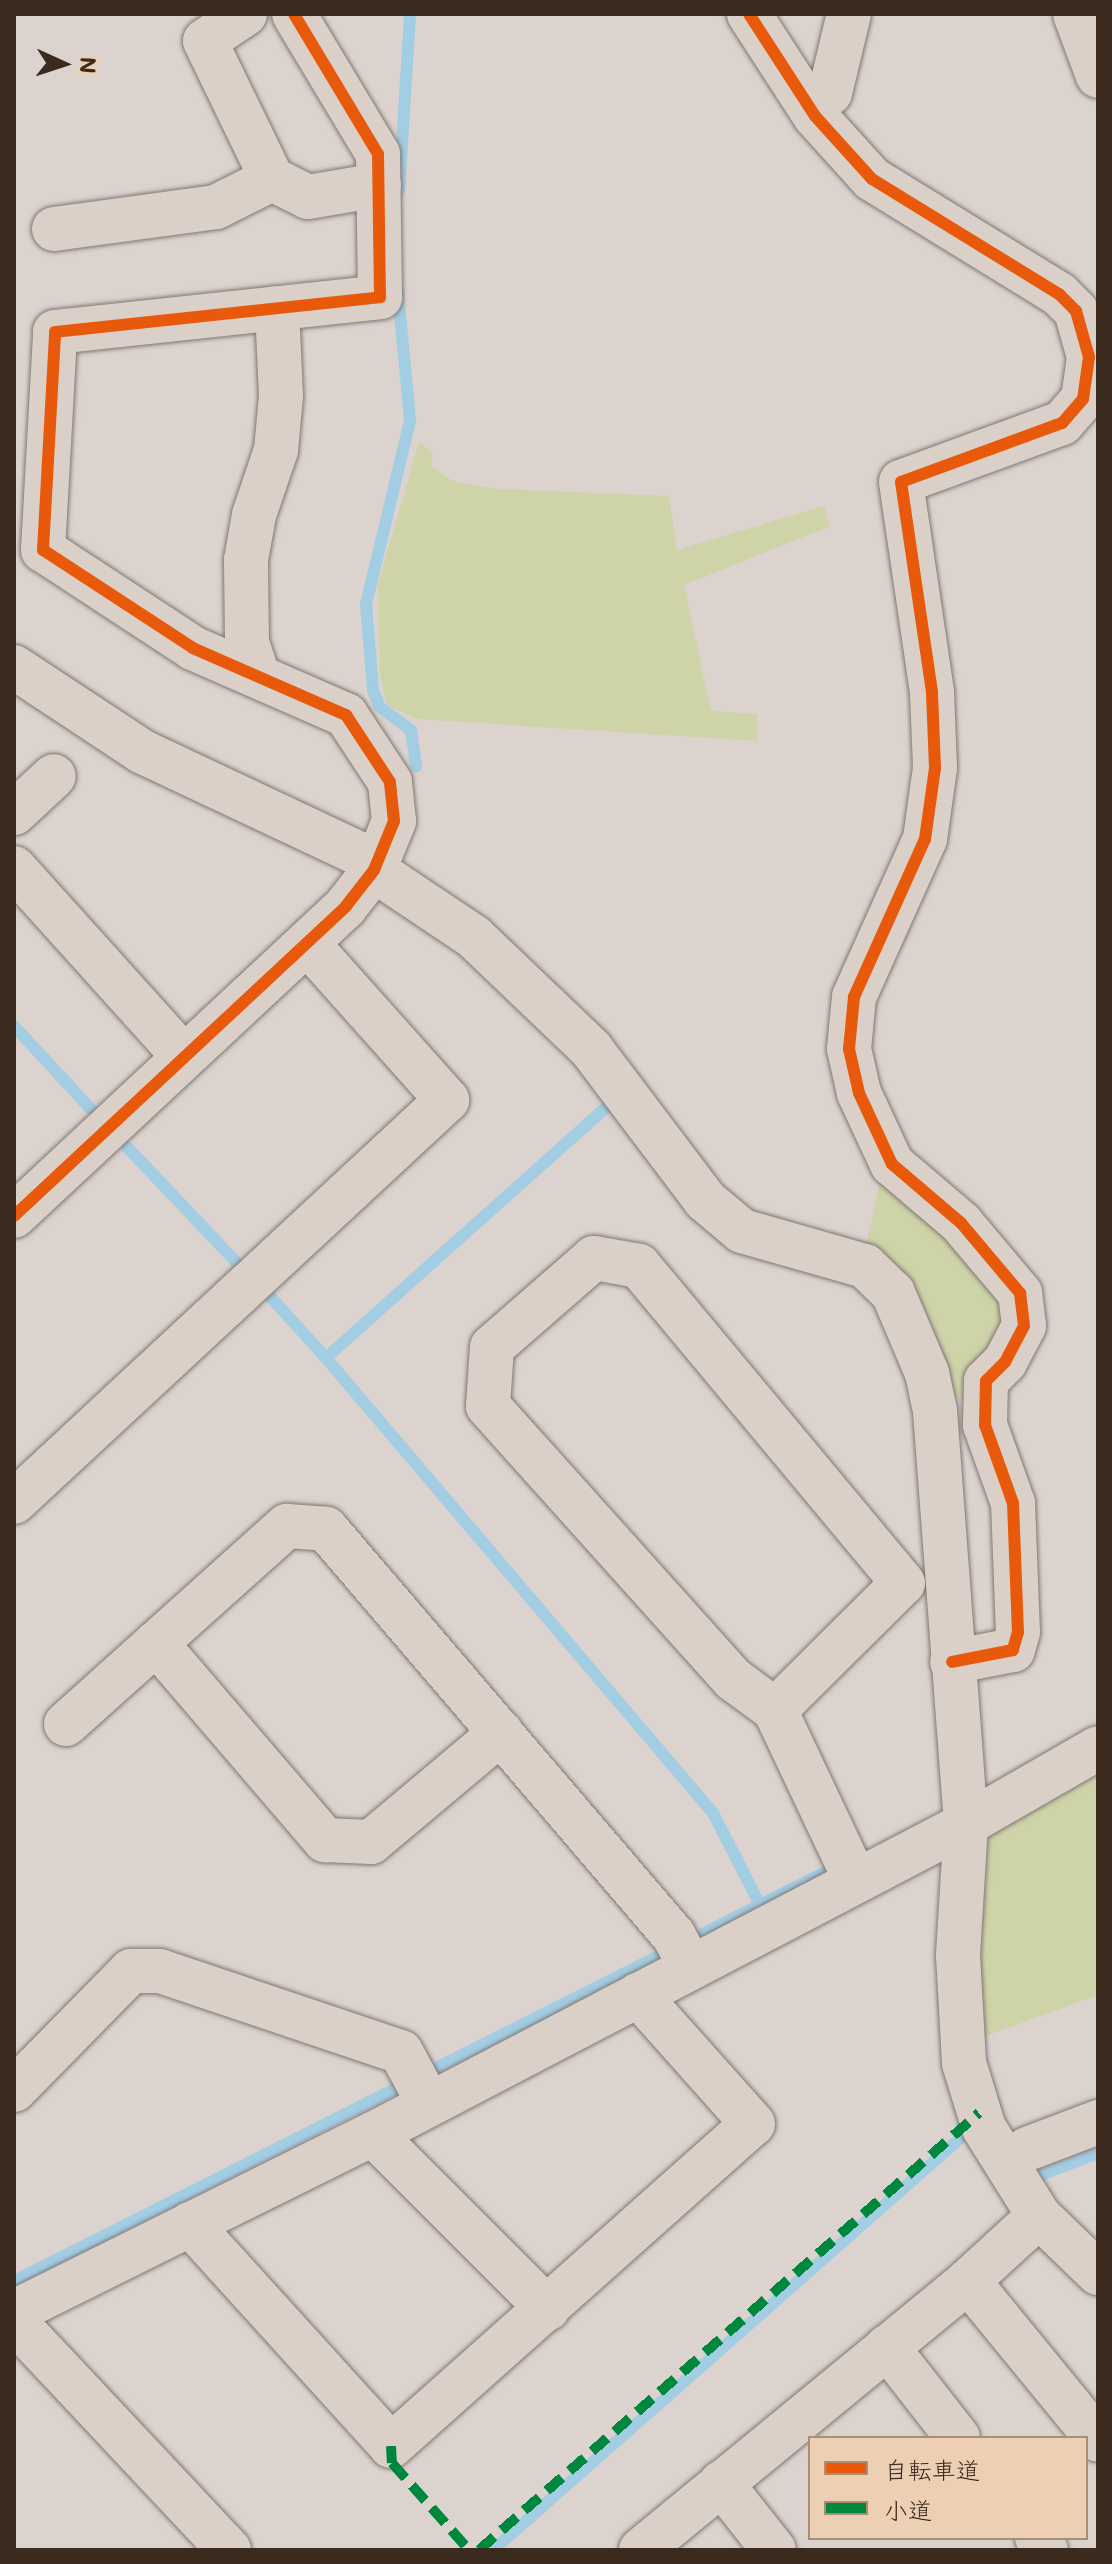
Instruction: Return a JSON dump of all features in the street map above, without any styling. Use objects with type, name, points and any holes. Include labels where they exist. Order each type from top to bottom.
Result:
[{"type":"street","points":[[245,14],[205,41],[272,179],[308,197],[379,185]]},
{"type":"street","points":[[16,1209],[346,906],[375,866],[394,821],[390,782],[346,715],[193,648],[43,550],[55,332],[380,297],[378,154],[294,14]]},
{"type":"street","points":[[749,14],[815,116],[872,179],[1059,294],[1076,311],[1089,357],[1083,399],[1062,423],[901,482],[932,693],[935,768],[925,839],[854,997],[849,1049],[859,1093],[892,1164],[961,1223],[1020,1293],[1024,1326],[1005,1362],[986,1381],[985,1410],[985,1425],[1013,1503],[1018,1632],[1013,1650],[952,1662]]},
{"type":"street","points":[[830,93],[849,14]]},
{"type":"street","points":[[1075,14],[1098,76]]},
{"type":"street","points":[[54,229],[216,207],[272,179]]},
{"type":"street","points":[[258,676],[247,643],[246,560],[254,515],[276,450],[281,396],[277,308]]},
{"type":"street","points":[[14,667],[143,752],[375,866],[474,937],[591,1049],[705,1200],[742,1231],[865,1266],[893,1293],[927,1373],[944,1537],[966,1824],[958,1955],[964,2063],[984,2128],[1069,2228],[1098,2273]]},
{"type":"street","points":[[14,813],[54,776]]},
{"type":"street","points":[[14,868],[184,1057]]},
{"type":"street","points":[[14,1502],[447,1100],[307,943]]},
{"type":"street","points":[[849,1866],[775,1710],[733,1679],[488,1406],[492,1347],[594,1258],[639,1266],[903,1583]]},
{"type":"street","points":[[66,1724],[287,1526],[326,1529],[682,1951]]},
{"type":"street","points":[[775,1710],[903,1583],[944,1537]]},
{"type":"street","points":[[156,1643],[325,1840],[371,1842],[501,1733]]},
{"type":"street","points":[[14,2312],[373,2134],[420,2088],[638,1995],[682,1951],[849,1866],[966,1824],[1098,1748]]},
{"type":"street","points":[[14,2090],[131,1971],[160,1971],[401,2052],[420,2088]]},
{"type":"street","points":[[190,2224],[391,2446],[753,2124],[638,1995]]},
{"type":"street","points":[[1027,2149],[1098,2122]]},
{"type":"street","points":[[373,2134],[548,2309]]},
{"type":"street","points":[[641,2550],[968,2281],[1069,2228]]},
{"type":"street","points":[[968,2281],[1098,2440]]},
{"type":"street","points":[[14,2321],[229,2550]]},
{"type":"street","points":[[887,2347],[956,2436]]},
{"type":"street","points":[[721,2483],[774,2550]]},
{"type":"green space","points":[[419,442],[433,453],[431,466],[453,481],[499,489],[669,496],[677,550],[824,506],[830,526],[684,585],[711,711],[757,714],[757,741],[417,719],[387,705],[380,675],[378,584]]},
{"type":"green space","points":[[882,1170],[1012,1296],[977,1398],[940,1396],[865,1252]]},
{"type":"green space","points":[[1098,1762],[1098,1995],[983,2037],[979,1979],[989,1835]]},
{"type":"waterway","points":[[399,191],[410,14]]},
{"type":"waterway","points":[[398,293],[410,421],[366,604],[373,690],[380,707],[411,730],[416,767]]},
{"type":"waterway","points":[[14,1026],[90,1108]]},
{"type":"waterway","points":[[611,1095],[611,1103],[326,1358],[713,1813],[760,1905]]},
{"type":"waterway","points":[[127,1147],[241,1267]]},
{"type":"waterway","points":[[267,1293],[326,1358]]},
{"type":"waterway","points":[[14,2281],[841,1864]]},
{"type":"waterway","points":[[493,2550],[973,2127]]},
{"type":"waterway","points":[[1031,2179],[1098,2153]]},
{"type":"marked path","points":[[479,2550],[979,2113]]},
{"type":"marked path","points":[[391,2446],[392,2463],[469,2550]]},
{"type":"cycle path","points":[[14,1216],[346,906],[374,870],[394,821],[390,782],[346,715],[193,648],[43,550],[55,332],[380,297],[378,154],[294,14]]},
{"type":"cycle path","points":[[749,14],[815,116],[872,179],[1059,294],[1076,311],[1089,357],[1083,399],[1062,423],[901,482],[932,693],[935,768],[925,839],[854,997],[849,1049],[859,1093],[892,1164],[961,1223],[1020,1293],[1024,1326],[1005,1362],[986,1381],[985,1425],[1013,1503],[1018,1632],[1013,1650],[952,1662]]}]
